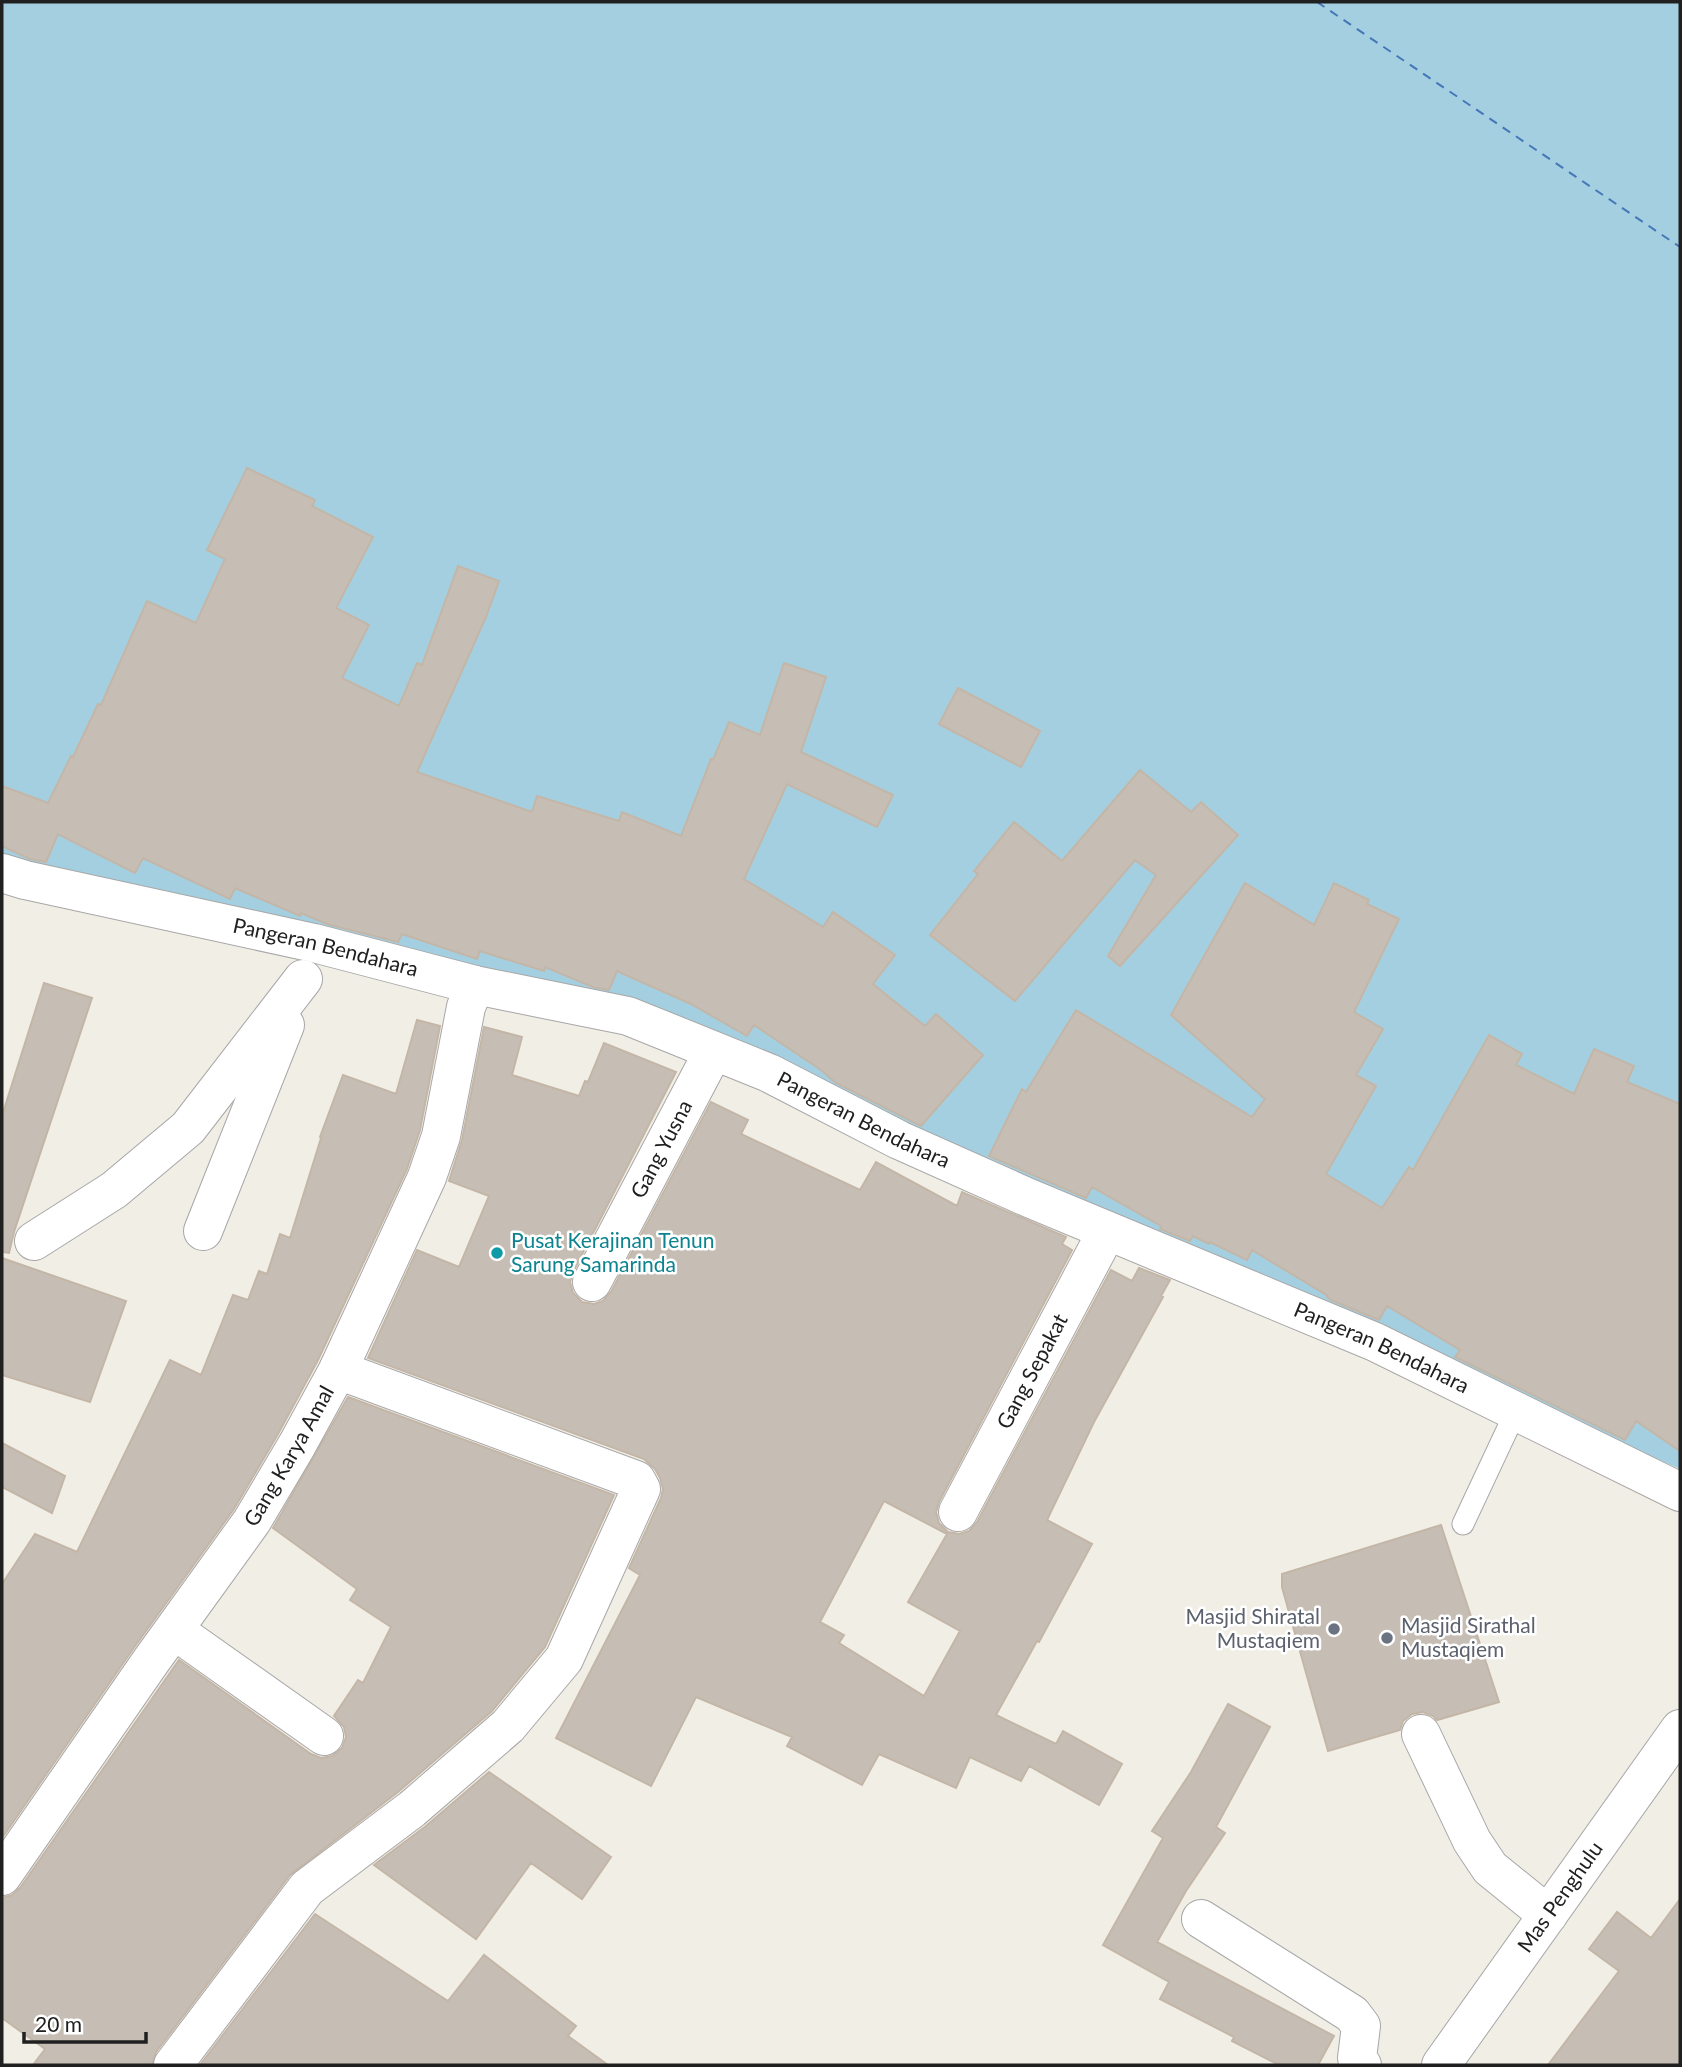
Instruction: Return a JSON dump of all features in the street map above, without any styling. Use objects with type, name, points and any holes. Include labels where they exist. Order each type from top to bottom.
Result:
[{"type":"street","name":"Pangeran Bendahara","points":[[2,873],[308,961],[475,985],[628,1016],[769,1073],[899,1140],[1107,1231],[1375,1342],[1680,1492]]},
{"type":"street","points":[[203,1231],[308,961]]},
{"type":"street","points":[[34,1241],[114,1190],[188,1128],[308,961]]},
{"type":"street","name":"Gang Karya Amal","points":[[2,1876],[251,1521],[338,1370],[427,1177],[441,1136],[466,1007],[475,985]]},
{"type":"street","name":"Gang Yusna","points":[[592,1282],[713,1052]]},
{"type":"street","name":"Gang Sepakat","points":[[958,1512],[1107,1231]]},
{"type":"street","points":[[173,2065],[307,1888],[412,1809],[508,1726],[564,1659],[641,1489],[636,1480],[338,1370]]},
{"type":"street","points":[[174,1630],[324,1736]]},
{"type":"street","name":"Mas Penghulu","points":[[1441,2065],[1531,1901],[1680,1729]]},
{"type":"street","points":[[1421,1734],[1472,1841],[1490,1868],[1531,1901]]},
{"type":"street","points":[[1201,1919],[1352,2014],[1361,2026],[1357,2058],[1362,2065]]},
{"type":"lane","points":[[1463,1524],[1516,1411]]},
{"type":"water","points":[[2,2],[1680,2],[1680,1469],[994,1170],[614,999],[2,859]]},
{"type":"building","points":[[247,468],[315,500],[312,506],[373,537],[336,608],[369,625],[342,678],[399,706],[417,663],[422,665],[458,566],[499,581],[486,617],[417,772],[532,812],[537,796],[619,821],[622,812],[681,836],[711,759],[713,760],[729,722],[760,735],[784,663],[826,677],[801,752],[893,795],[877,827],[787,784],[744,879],[823,927],[833,912],[895,955],[873,984],[925,1026],[936,1014],[983,1055],[921,1126],[836,1083],[754,1025],[747,1036],[691,1004],[617,971],[609,990],[593,987],[545,967],[544,971],[480,951],[477,959],[402,934],[398,942],[327,924],[301,913],[300,916],[235,888],[230,899],[143,858],[135,873],[58,834],[46,862],[30,859],[2,846],[2,786],[48,803],[98,704],[101,705],[147,601],[196,623],[225,559],[207,550]]},
{"type":"building","points":[[958,688],[1040,731],[1021,767],[939,724]]},
{"type":"building","points":[[1140,770],[1191,812],[1201,802],[1238,835],[1120,966],[1108,956],[1156,875],[1135,860],[1015,1001],[930,935],[978,874],[974,871],[1014,822],[1062,861]]},
{"type":"building","points":[[1245,883],[1314,925],[1334,883],[1369,900],[1367,904],[1399,919],[1354,1012],[1383,1029],[1356,1075],[1376,1086],[1326,1174],[1382,1208],[1409,1167],[1413,1170],[1489,1035],[1522,1054],[1516,1065],[1574,1094],[1594,1049],[1634,1066],[1627,1082],[1680,1104],[1680,1451],[1636,1421],[1625,1440],[1455,1357],[1460,1350],[1387,1306],[1379,1320],[1331,1300],[1252,1250],[1247,1260],[1193,1236],[1190,1241],[1160,1229],[1161,1226],[1092,1187],[1086,1198],[989,1156],[1022,1089],[1026,1092],[1076,1010],[1252,1117],[1265,1099],[1171,1015]]},
{"type":"building","points":[[44,983],[92,998],[9,1253],[2,1252],[2,1116]]},
{"type":"building","points":[[417,1020],[440,1026],[420,1130],[407,1169],[318,1360],[234,1509],[2,1838],[2,1584],[35,1534],[77,1552],[170,1360],[201,1375],[233,1295],[248,1300],[259,1271],[267,1274],[280,1234],[290,1238],[320,1137],[343,1075],[396,1094]]},
{"type":"building","points":[[484,1027],[522,1037],[512,1075],[579,1096],[585,1081],[588,1082],[604,1043],[676,1072],[573,1272],[570,1282],[573,1293],[582,1302],[594,1304],[603,1301],[611,1292],[711,1102],[748,1120],[741,1134],[860,1190],[876,1162],[957,1206],[962,1192],[1066,1237],[1062,1244],[1072,1250],[939,1502],[936,1512],[939,1523],[948,1532],[959,1534],[969,1531],[977,1522],[1111,1270],[1132,1281],[1139,1268],[1170,1280],[1094,1422],[1047,1520],[1092,1544],[996,1715],[1056,1744],[1063,1731],[1122,1764],[1099,1805],[1029,1766],[1021,1781],[970,1757],[956,1788],[879,1754],[862,1785],[787,1746],[792,1737],[696,1697],[651,1786],[556,1738],[640,1575],[629,1568],[663,1489],[655,1469],[644,1459],[368,1358],[417,1250],[459,1267],[489,1196],[449,1181],[462,1140]],"holes":[[[884,1501],[947,1534],[908,1602],[960,1631],[924,1696],[839,1643],[844,1635],[820,1622]]]},
{"type":"building","points":[[2,1258],[126,1301],[90,1402],[2,1375]]},
{"type":"building","points":[[348,1397],[614,1495],[545,1647],[492,1711],[398,1792],[290,1875],[156,2052],[152,2065],[33,2065],[45,2049],[2,2018],[2,1898],[12,1895],[20,1888],[179,1660],[311,1754],[321,1758],[332,1756],[342,1748],[346,1737],[344,1727],[334,1716],[358,1680],[363,1683],[391,1627],[350,1600],[357,1589],[273,1528]]},
{"type":"building","points":[[2,1443],[65,1476],[52,1513],[2,1487]]},
{"type":"building","name":"Masjid Sirathal Mustaqiem","points":[[1441,1525],[1499,1702],[1437,1720],[1423,1712],[1412,1714],[1403,1721],[1400,1730],[1328,1751],[1282,1587],[1282,1574]]},
{"type":"building","points":[[1228,1704],[1270,1727],[1216,1827],[1225,1833],[1186,1891],[1157,1942],[1334,2036],[1318,2065],[1279,2065],[1232,2041],[1234,2037],[1160,1999],[1169,1982],[1103,1945],[1163,1838],[1152,1831],[1191,1772]]},
{"type":"building","points":[[489,1772],[611,1857],[582,1899],[531,1863],[476,1939],[374,1865],[426,1826]]},
{"type":"building","points":[[1680,1899],[1680,2065],[1548,2065],[1619,1971],[1589,1949],[1617,1912],[1651,1938]]},
{"type":"building","points":[[315,1914],[448,2001],[484,1955],[576,2026],[568,2036],[608,2065],[200,2065]]},
{"type":"ferry route","points":[[1317,2],[1680,247]]},
{"type":"place","name":"Pusat Kerajinan Tenun Sarung Samarinda","points":[[497,1253]]},
{"type":"place","name":"Masjid Shiratal Mustaqiem","points":[[1334,1629]]},
{"type":"place","name":"Masjid Sirathal Mustaqiem","points":[[1387,1638]]}]
